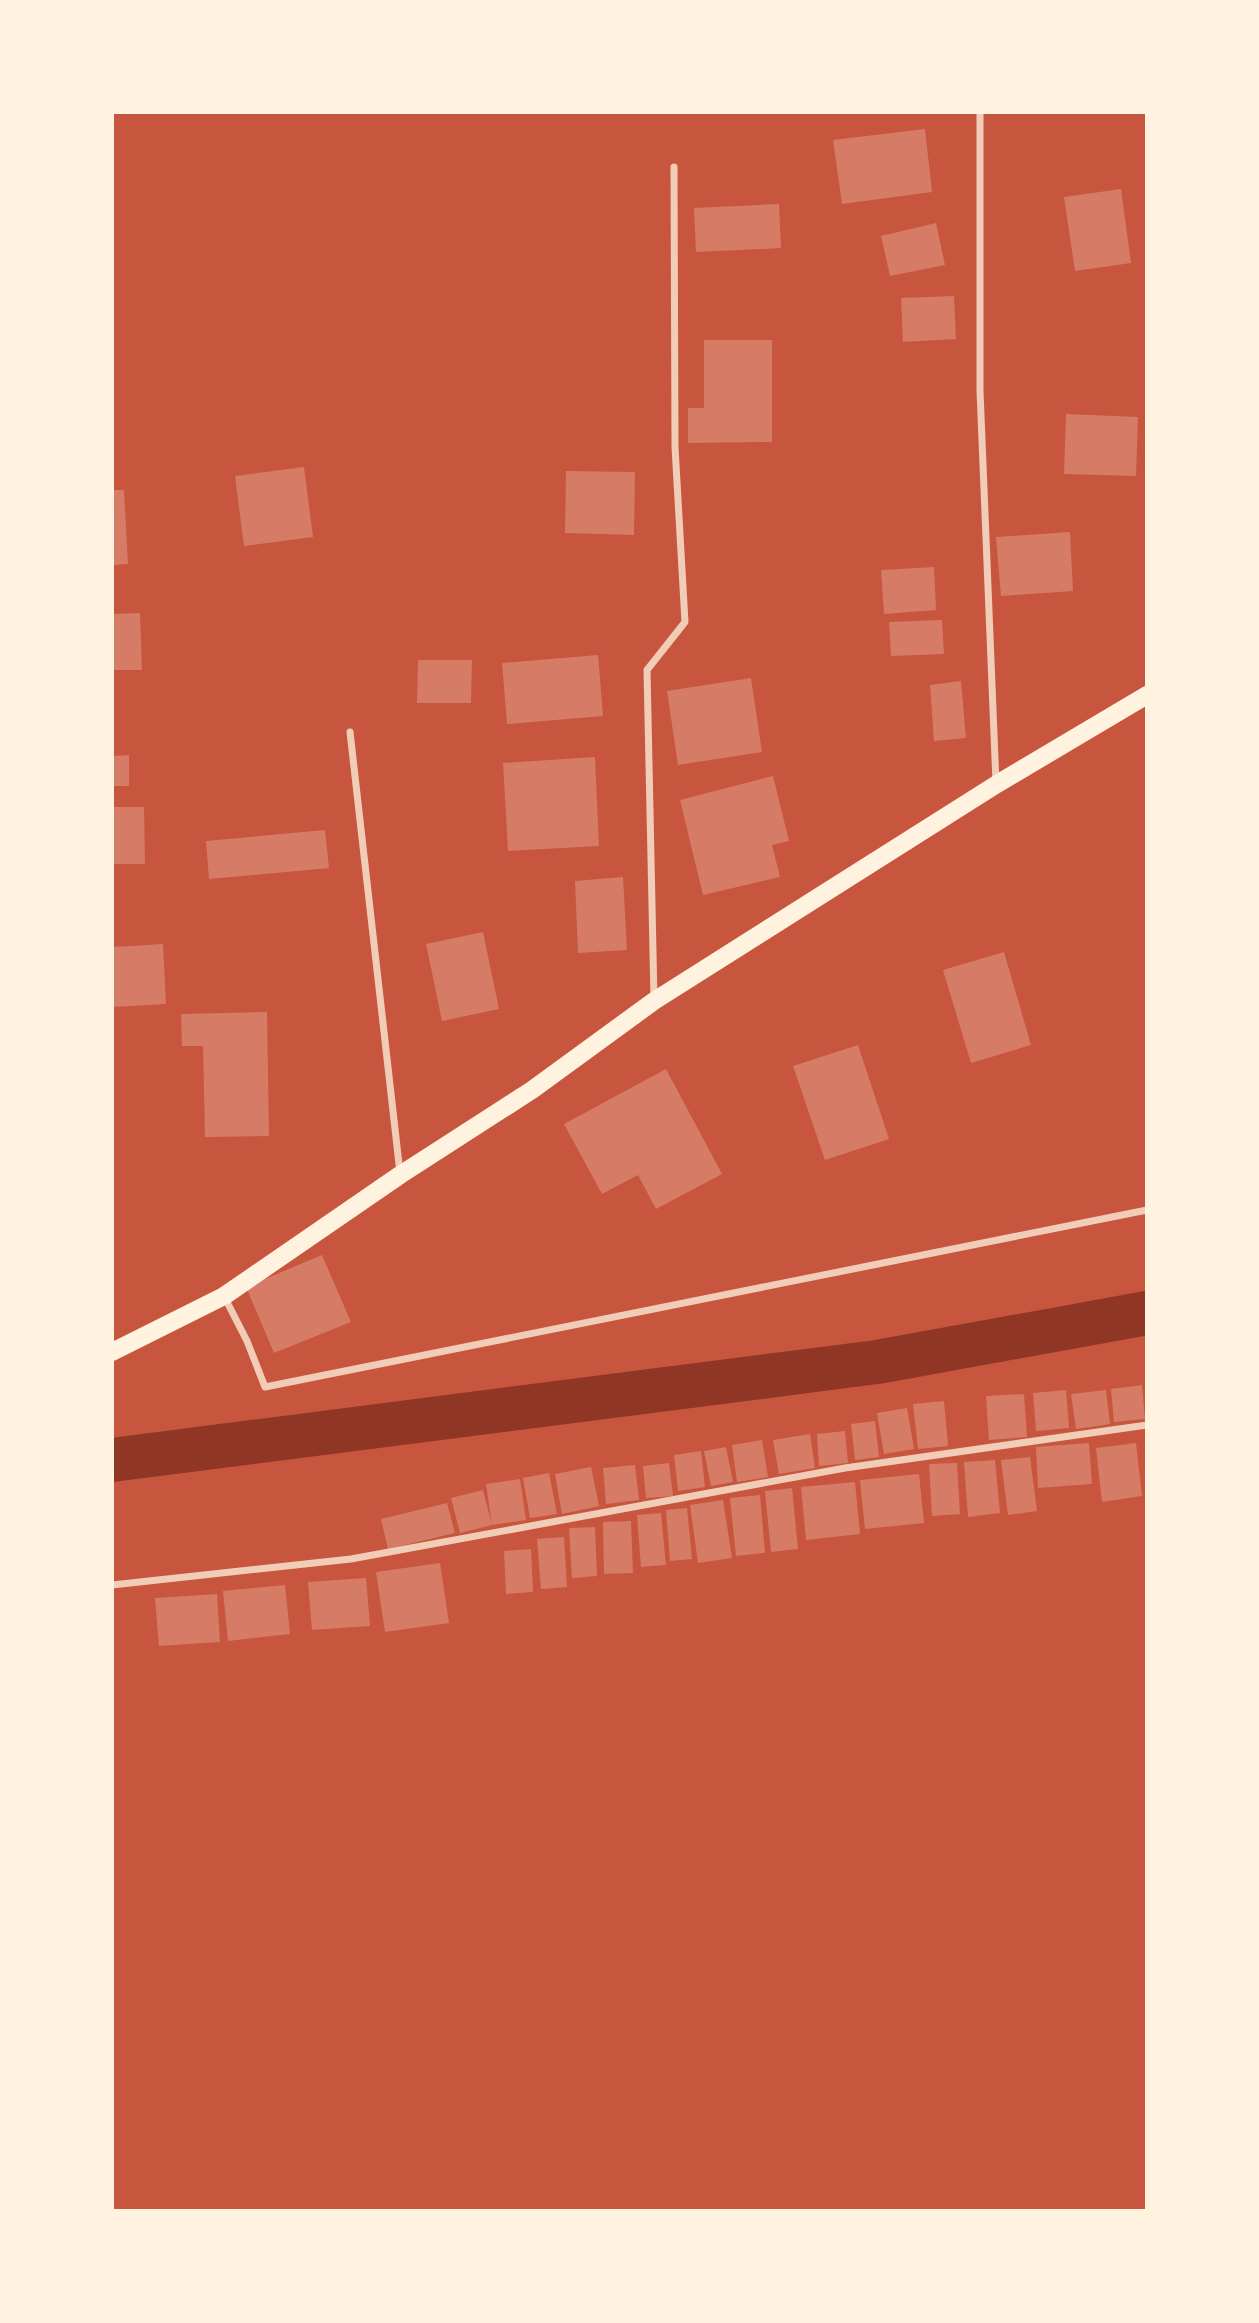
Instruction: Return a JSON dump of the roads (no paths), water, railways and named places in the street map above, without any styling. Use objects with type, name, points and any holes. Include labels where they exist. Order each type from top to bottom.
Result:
[{"type":"main road","points":[[112,1352],[224,1296],[400,1175],[532,1090],[654,1001],[996,784],[1147,695]]},
{"type":"street","points":[[980,112],[980,391],[996,784]]},
{"type":"street","points":[[654,1001],[647,670],[685,622],[675,447],[674,167]]},
{"type":"street","points":[[350,732],[400,1175]]},
{"type":"street","points":[[224,1296],[247,1341],[265,1387],[1147,1210]]},
{"type":"street","points":[[112,1585],[351,1559],[845,1468],[1147,1424]]},
{"type":"waterway","points":[[112,1460],[877,1362],[1147,1313]]}]
